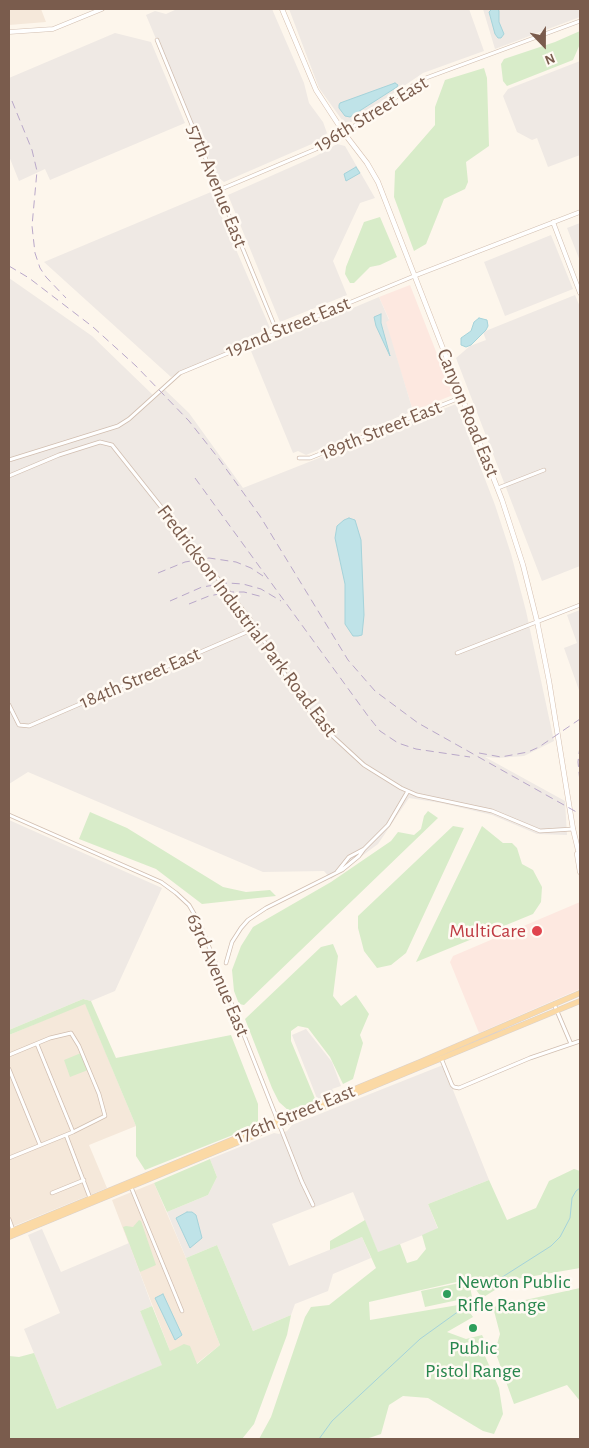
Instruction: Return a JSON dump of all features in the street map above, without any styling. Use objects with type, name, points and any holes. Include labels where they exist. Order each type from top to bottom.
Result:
[{"type":"main road","name":"Canyon Road East","points":[[282,9],[312,83],[324,104],[367,163],[378,182],[498,488],[523,565],[537,621],[549,681],[580,872]]},
{"type":"main road","name":"Canyon Road East","points":[[576,845],[580,858]]},
{"type":"main road","name":"176th Street East","points":[[11,1231],[166,1167],[322,1108],[422,1066],[425,1062],[580,993]]},
{"type":"main road","name":"176th Street East","points":[[9,1237],[151,1179],[338,1096],[580,1001]]},
{"type":"main road","points":[[322,1108],[322,1106],[338,1096]]},
{"type":"main road","points":[[151,1179],[166,1170],[166,1167]]},
{"type":"street","points":[[9,32],[53,29],[95,10],[102,9]]},
{"type":"street","name":"196th Street East","points":[[219,190],[316,148],[344,133],[414,84],[426,78],[580,21]]},
{"type":"street","name":"57th Avenue East","points":[[157,40],[277,332]]},
{"type":"street","name":"192nd Street East","points":[[9,460],[118,426],[129,419],[180,373],[414,276],[580,212]]},
{"type":"street","points":[[553,222],[580,293]]},
{"type":"street","name":"189th Street East","points":[[299,458],[310,458],[462,397]]},
{"type":"street","name":"Fredrickson Industrial Park Road East","points":[[9,476],[59,455],[100,442],[106,442],[115,448],[256,628],[300,697],[327,731],[364,764],[408,791],[428,798],[492,811],[540,831],[573,829]]},
{"type":"street","points":[[498,488],[544,470]]},
{"type":"street","points":[[457,653],[580,605]]},
{"type":"street","name":"184th Street East","points":[[9,705],[15,720],[22,726],[28,726],[256,628]]},
{"type":"street","points":[[226,963],[232,942],[248,920],[266,908],[337,872],[359,856],[388,825],[408,791]]},
{"type":"street","name":"63rd Avenue East","points":[[9,815],[161,882],[185,901],[200,924],[302,1182],[313,1205]]},
{"type":"street","points":[[554,1004],[571,1044]]},
{"type":"street","points":[[9,1055],[50,1038],[71,1033],[79,1046],[99,1094],[105,1116],[73,1132],[9,1158]]},
{"type":"street","points":[[442,1055],[454,1087],[460,1087],[530,1058],[580,1041]]},
{"type":"street","points":[[37,1044],[73,1132]]},
{"type":"street","points":[[9,1069],[40,1145]]},
{"type":"street","points":[[66,1135],[90,1198]]},
{"type":"street","points":[[52,1192],[84,1180]]},
{"type":"street","points":[[131,1187],[182,1311]]},
{"type":"street","points":[[9,1219],[11,1231]]},
{"type":"shaded area","points":[[9,9],[41,9],[46,22],[9,25]]},
{"type":"shaded area","points":[[177,9],[272,9],[304,83],[309,103],[323,122],[327,133],[321,140],[224,182],[218,177],[192,125],[146,15],[155,11],[166,14]]},
{"type":"shaded area","points":[[289,9],[469,9],[484,51],[423,73],[351,122],[345,124],[319,88]]},
{"type":"shaded area","points":[[483,9],[580,9],[580,17],[495,49]]},
{"type":"shaded area","points":[[115,33],[151,42],[185,123],[50,180],[45,169],[19,181],[9,156],[9,78]]},
{"type":"shaded area","points":[[580,61],[580,155],[548,167],[537,138],[532,140],[517,132],[503,96],[508,89]]},
{"type":"shaded area","points":[[337,144],[345,146],[375,198],[360,203],[333,261],[347,295],[280,322],[228,195],[316,156]]},
{"type":"shaded area","points":[[211,192],[270,328],[237,342],[234,350],[171,377],[44,262]]},
{"type":"shaded area","points":[[580,223],[580,261],[567,228]]},
{"type":"shaded area","points":[[551,235],[573,289],[505,316],[484,262]]},
{"type":"shaded area","points":[[9,278],[92,336],[155,397],[164,389],[189,413],[243,488],[456,404],[495,505],[511,554],[526,611],[554,741],[524,756],[485,757],[565,801],[567,835],[537,834],[492,815],[441,803],[409,798],[378,844],[331,879],[324,871],[263,872],[28,772],[9,784]]},
{"type":"shaded area","points":[[410,285],[453,395],[413,411],[385,321],[389,319],[379,297]]},
{"type":"shaded area","points":[[575,295],[580,307],[580,566],[542,581],[456,358],[470,346],[486,340],[483,332]]},
{"type":"shaded area","points":[[379,297],[389,320],[386,322],[413,411],[306,455],[298,451],[293,453],[251,351]]},
{"type":"shaded area","points":[[580,610],[580,693],[564,648],[577,643],[567,615]]},
{"type":"shaded area","points":[[9,820],[162,888],[115,991],[91,1001],[83,999],[9,1030]]},
{"type":"shaded area","points":[[580,902],[580,989],[479,1033],[450,962],[453,956]]},
{"type":"shaded area","points":[[85,1003],[136,1126],[89,1145],[107,1188],[9,1228],[9,1035]]},
{"type":"shaded area","points":[[306,1029],[332,1062],[341,1086],[332,1089],[335,1094],[318,1101],[292,1035]]},
{"type":"shaded area","points":[[443,1065],[489,1180],[428,1204],[438,1229],[378,1253],[353,1192],[272,1224],[289,1266],[362,1237],[371,1258],[333,1274],[328,1291],[295,1304],[291,1315],[253,1331],[217,1245],[186,1258],[167,1212],[208,1195],[217,1177],[210,1159],[274,1133],[279,1134],[287,1131],[292,1125]]},
{"type":"shaded area","points":[[154,1183],[220,1345],[196,1364],[178,1372],[112,1200]]},
{"type":"shaded area","points":[[42,1229],[61,1272],[129,1243],[152,1306],[140,1311],[163,1365],[57,1409],[24,1329],[60,1313],[28,1235]]},
{"type":"green space","points":[[580,31],[580,44],[573,60],[507,86],[503,81],[501,64],[504,59],[555,42]]},
{"type":"green space","points":[[484,68],[487,78],[489,146],[466,162],[468,182],[465,189],[444,199],[426,244],[414,251],[394,197],[395,171],[435,125],[435,107],[445,80]]},
{"type":"green space","points":[[380,217],[397,257],[380,265],[370,267],[354,283],[350,283],[345,274],[346,267],[364,222]]},
{"type":"green space","points":[[428,811],[438,818],[244,1005],[239,1004],[234,991],[232,970],[241,946],[253,927],[331,882],[391,841],[398,832],[414,835],[421,829],[424,816]]},
{"type":"green space","points":[[90,812],[127,828],[223,887],[246,892],[270,890],[276,896],[202,904],[156,869],[79,839]]},
{"type":"green space","points":[[453,826],[464,828],[406,953],[391,965],[377,968],[364,951],[358,928],[358,916]]},
{"type":"green space","points":[[482,826],[503,843],[512,843],[517,848],[522,864],[533,870],[542,887],[541,902],[533,914],[416,962]]},
{"type":"green space","points":[[333,944],[338,956],[333,996],[341,1006],[356,995],[369,1014],[360,1035],[363,1043],[353,1079],[343,1084],[330,1057],[308,1028],[298,1026],[291,1031],[291,1041],[316,1101],[289,1111],[279,1102],[272,1088],[245,1019],[321,947]]},
{"type":"green space","points":[[83,999],[91,1001],[116,1058],[231,1035],[258,1104],[258,1125],[145,1170],[136,1156],[136,1126],[85,1004],[9,1035],[9,1030]]},
{"type":"green space","points":[[81,1053],[88,1070],[70,1077],[64,1060]]},
{"type":"green space","points":[[210,1159],[217,1177],[208,1195],[167,1212],[154,1183]]},
{"type":"green space","points":[[574,1169],[580,1171],[580,1268],[511,1280],[482,1298],[474,1287],[488,1277],[474,1278],[369,1302],[370,1320],[464,1304],[473,1317],[447,1332],[466,1339],[482,1335],[486,1343],[485,1356],[499,1388],[503,1414],[494,1434],[483,1431],[428,1398],[403,1396],[389,1405],[381,1434],[366,1439],[259,1439],[271,1417],[305,1317],[311,1307],[329,1305],[376,1268],[362,1237],[330,1250],[330,1241],[365,1220],[378,1252],[400,1244],[407,1263],[417,1260],[426,1249],[422,1235],[438,1228],[428,1204],[489,1180],[507,1220],[536,1208],[549,1181]]},
{"type":"green space","points":[[139,1220],[141,1221],[156,1265],[140,1272],[123,1227],[133,1227]]},
{"type":"green space","points":[[217,1245],[253,1331],[291,1315],[287,1335],[254,1424],[242,1439],[9,1439],[9,1356],[19,1357],[34,1353],[57,1409],[162,1365],[140,1311],[152,1306],[170,1351],[184,1344],[190,1346],[197,1364],[220,1345],[186,1258]]},
{"type":"green space","name":"Newton Public Rifle Range","points":[[469,1281],[472,1297],[425,1307],[421,1291]]},
{"type":"green space","points":[[580,1288],[580,1401],[567,1385],[514,1404],[495,1351],[500,1334],[493,1307]]},
{"type":"water","points":[[492,9],[498,9],[499,11],[499,22],[504,34],[501,38],[498,38],[495,34],[489,12]]},
{"type":"water","points":[[395,83],[398,85],[397,87],[350,117],[345,116],[339,108],[340,103]]},
{"type":"water","points":[[356,167],[360,173],[346,181],[344,174]]},
{"type":"water","points":[[381,314],[381,323],[390,356],[376,326],[374,317]]},
{"type":"water","points":[[479,318],[487,320],[488,326],[486,330],[471,345],[466,347],[461,345],[461,338],[471,331],[474,322]]},
{"type":"water","points":[[349,518],[355,520],[361,540],[364,615],[362,635],[358,636],[353,636],[345,624],[345,584],[335,538],[337,526]]},
{"type":"water","points":[[187,1212],[192,1212],[196,1215],[202,1238],[190,1248],[176,1218]]},
{"type":"water","points":[[163,1294],[182,1335],[175,1340],[155,1298]]},
{"type":"waterway","points":[[482,1290],[551,1246],[560,1237],[570,1218],[572,1198],[580,1188]]},
{"type":"waterway","points":[[319,1439],[332,1421],[420,1339],[459,1311]]},
{"type":"railway","points":[[12,101],[32,150],[37,171],[32,226],[35,253],[40,268],[46,277],[66,298]]},
{"type":"railway","points":[[9,266],[29,278],[93,327],[136,366],[189,421],[260,516],[348,660],[375,691],[418,723],[580,814]]},
{"type":"railway","points":[[195,478],[380,731],[398,743],[416,749],[470,757]]},
{"type":"railway","points":[[158,573],[185,562],[209,558],[236,562],[251,568],[263,576]]},
{"type":"railway","points":[[170,601],[202,587],[228,583],[243,584],[261,589],[281,601]]},
{"type":"railway","points":[[189,604],[209,596],[229,592],[244,592],[263,597]]},
{"type":"railway","points":[[479,753],[501,757],[528,752],[539,747],[580,719]]},
{"type":"railway","points":[[580,746],[578,762],[580,782]]},
{"type":"place","name":"MultiCare","points":[[537,931]]},
{"type":"place","name":"Newton Public Rifle Range","points":[[447,1294]]},
{"type":"place","name":"Public Pistol Range","points":[[473,1328]]}]
